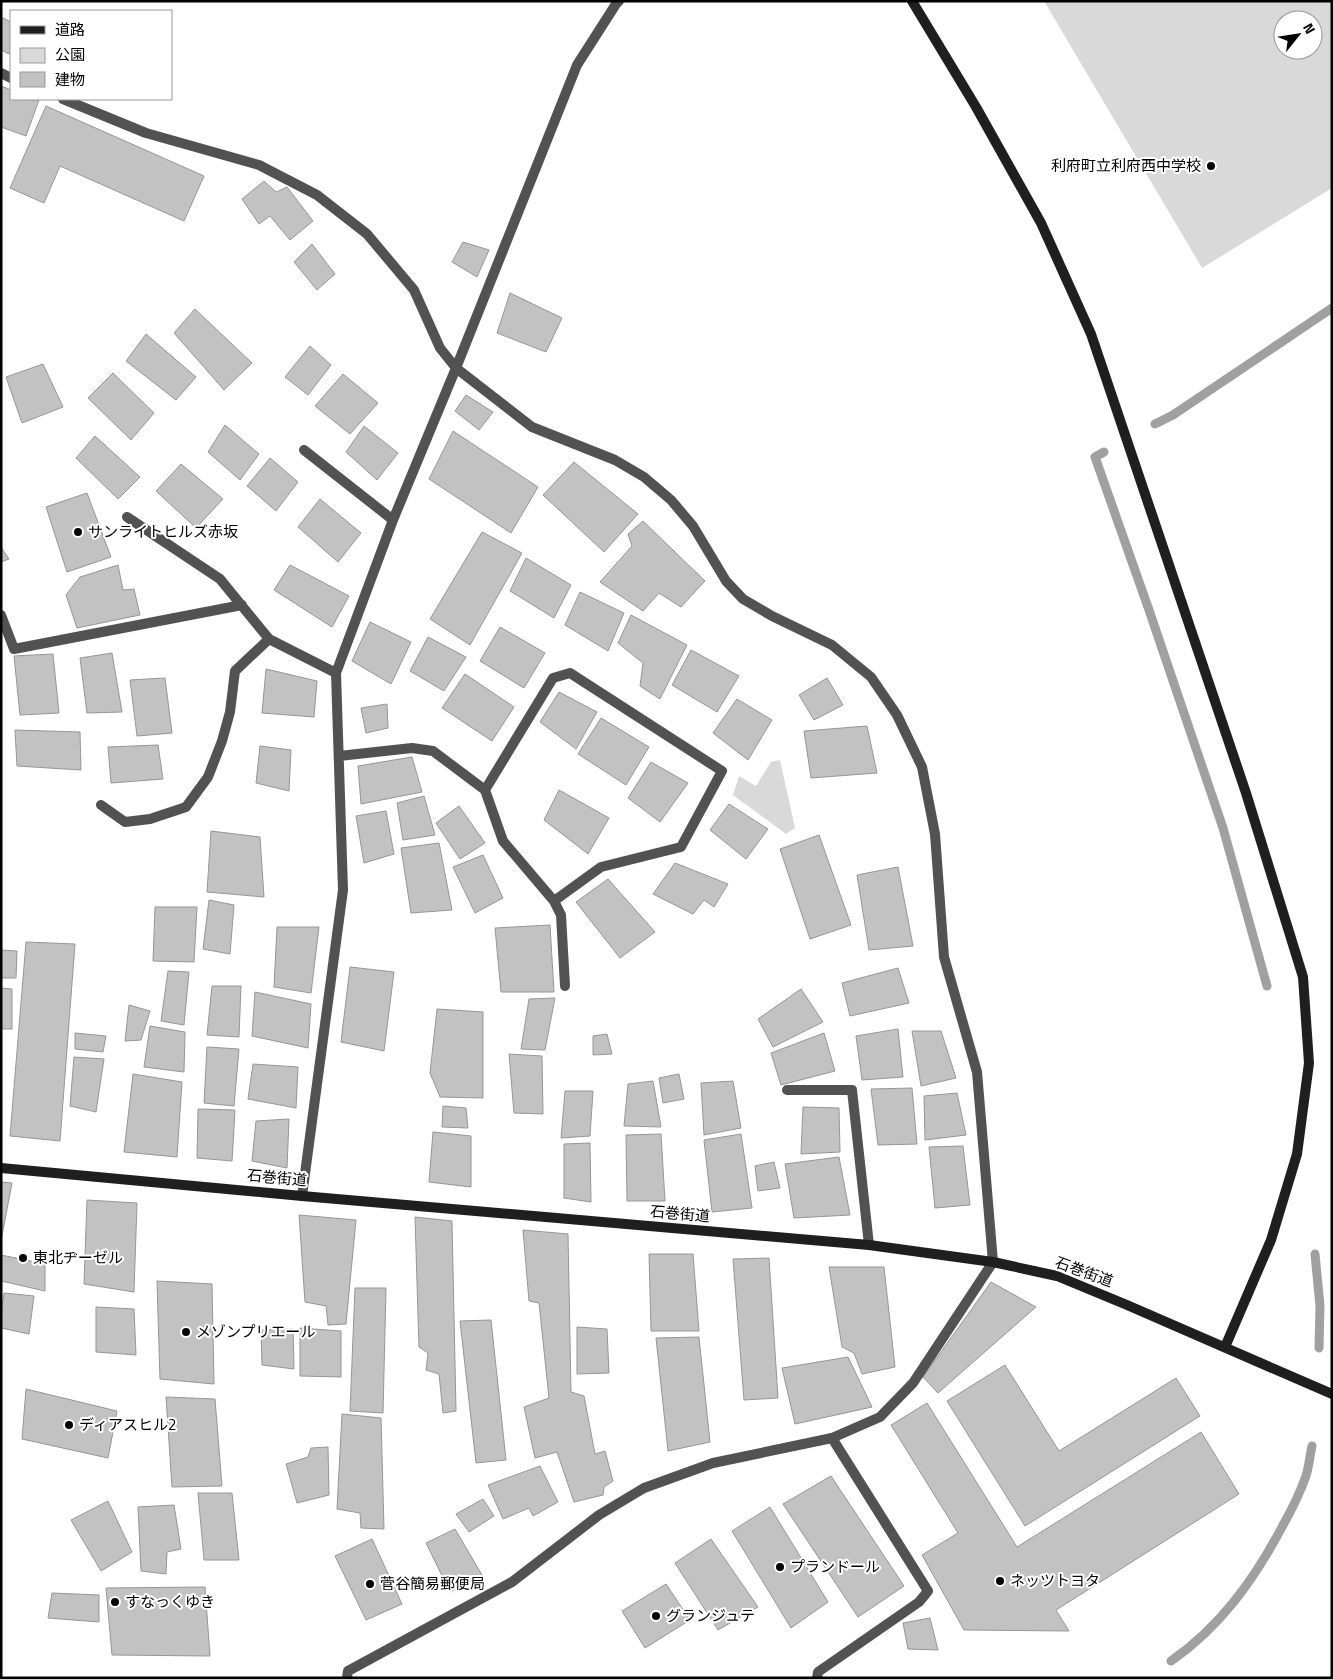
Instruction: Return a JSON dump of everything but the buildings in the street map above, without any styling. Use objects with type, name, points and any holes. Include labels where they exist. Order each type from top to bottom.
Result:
[{"type":"street","points":[[302,1196],[343,890],[336,673],[393,520],[577,65],[619,1]]},
{"type":"street","points":[[912,1],[976,107],[1041,223],[1091,334],[1246,792],[1303,977],[1308,1063],[1297,1154],[1271,1240],[1225,1347]]},
{"type":"street","points":[[65,100],[146,133],[260,165],[317,196],[367,234],[414,290],[440,348],[456,368],[532,427],[615,460],[644,477],[671,500],[693,526],[726,581],[743,599],[772,616],[832,645],[871,678],[898,715],[922,767],[935,834],[944,957],[977,1072],[993,1262],[913,1383],[880,1417],[832,1438],[713,1463],[644,1488],[599,1515],[512,1582],[348,1671],[347,1678]]},
{"type":"street","points":[[304,450],[393,520]]},
{"type":"street","points":[[127,516],[220,579],[269,639],[336,673]]},
{"type":"street","points":[[1,614],[14,649],[242,606]]},
{"type":"street","points":[[101,805],[125,822],[150,819],[186,807],[208,777],[222,741],[230,712],[235,671],[269,639]]},
{"type":"street","points":[[485,790],[552,678],[570,673],[722,771],[680,847],[601,867],[554,901]]},
{"type":"street","points":[[339,756],[412,748],[433,751],[485,790],[503,841],[554,901],[561,915],[565,986]]},
{"type":"street","points":[[788,1090],[852,1090],[869,1245]]},
{"type":"street","name":"石巻街道","points":[[1,1168],[869,1245],[993,1262],[1057,1276],[1127,1304],[1332,1394]]},
{"type":"street","points":[[818,1678],[818,1672],[919,1602],[928,1591],[832,1438]]},
{"type":"green space","name":"利府町立利府西中学校","points":[[1044,1],[1332,1],[1332,188],[1202,268]]},
{"type":"green space","points":[[780,760],[795,828],[786,834],[733,795],[739,776],[756,786],[771,762]]},
{"type":"waterway","points":[[1155,424],[1173,415],[1332,308]]},
{"type":"waterway","points":[[1104,452],[1095,457],[1223,828],[1267,986]]},
{"type":"waterway","points":[[1315,1254],[1320,1306],[1319,1348]]},
{"type":"waterway","points":[[1171,1661],[1189,1648],[1220,1618],[1260,1566],[1301,1489],[1307,1472],[1312,1446]]},
{"type":"place","name":"利府町立利府西中学校","points":[[1211,166]]},
{"type":"place","name":"サンライトヒルズ赤坂","points":[[78,532]]},
{"type":"place","name":"東北ヂーゼル","points":[[23,1258]]},
{"type":"place","name":"メゾンプリエール","points":[[186,1332]]},
{"type":"place","name":"ディアスヒル2","points":[[69,1425]]},
{"type":"place","name":"プランドール","points":[[780,1567]]},
{"type":"place","name":"ネッツトヨタ","points":[[1000,1581]]},
{"type":"place","name":"菅谷簡易郵便局","points":[[370,1584]]},
{"type":"place","name":"すなっくゆき","points":[[115,1602]]},
{"type":"place","name":"グランジュテ","points":[[656,1616]]}]
